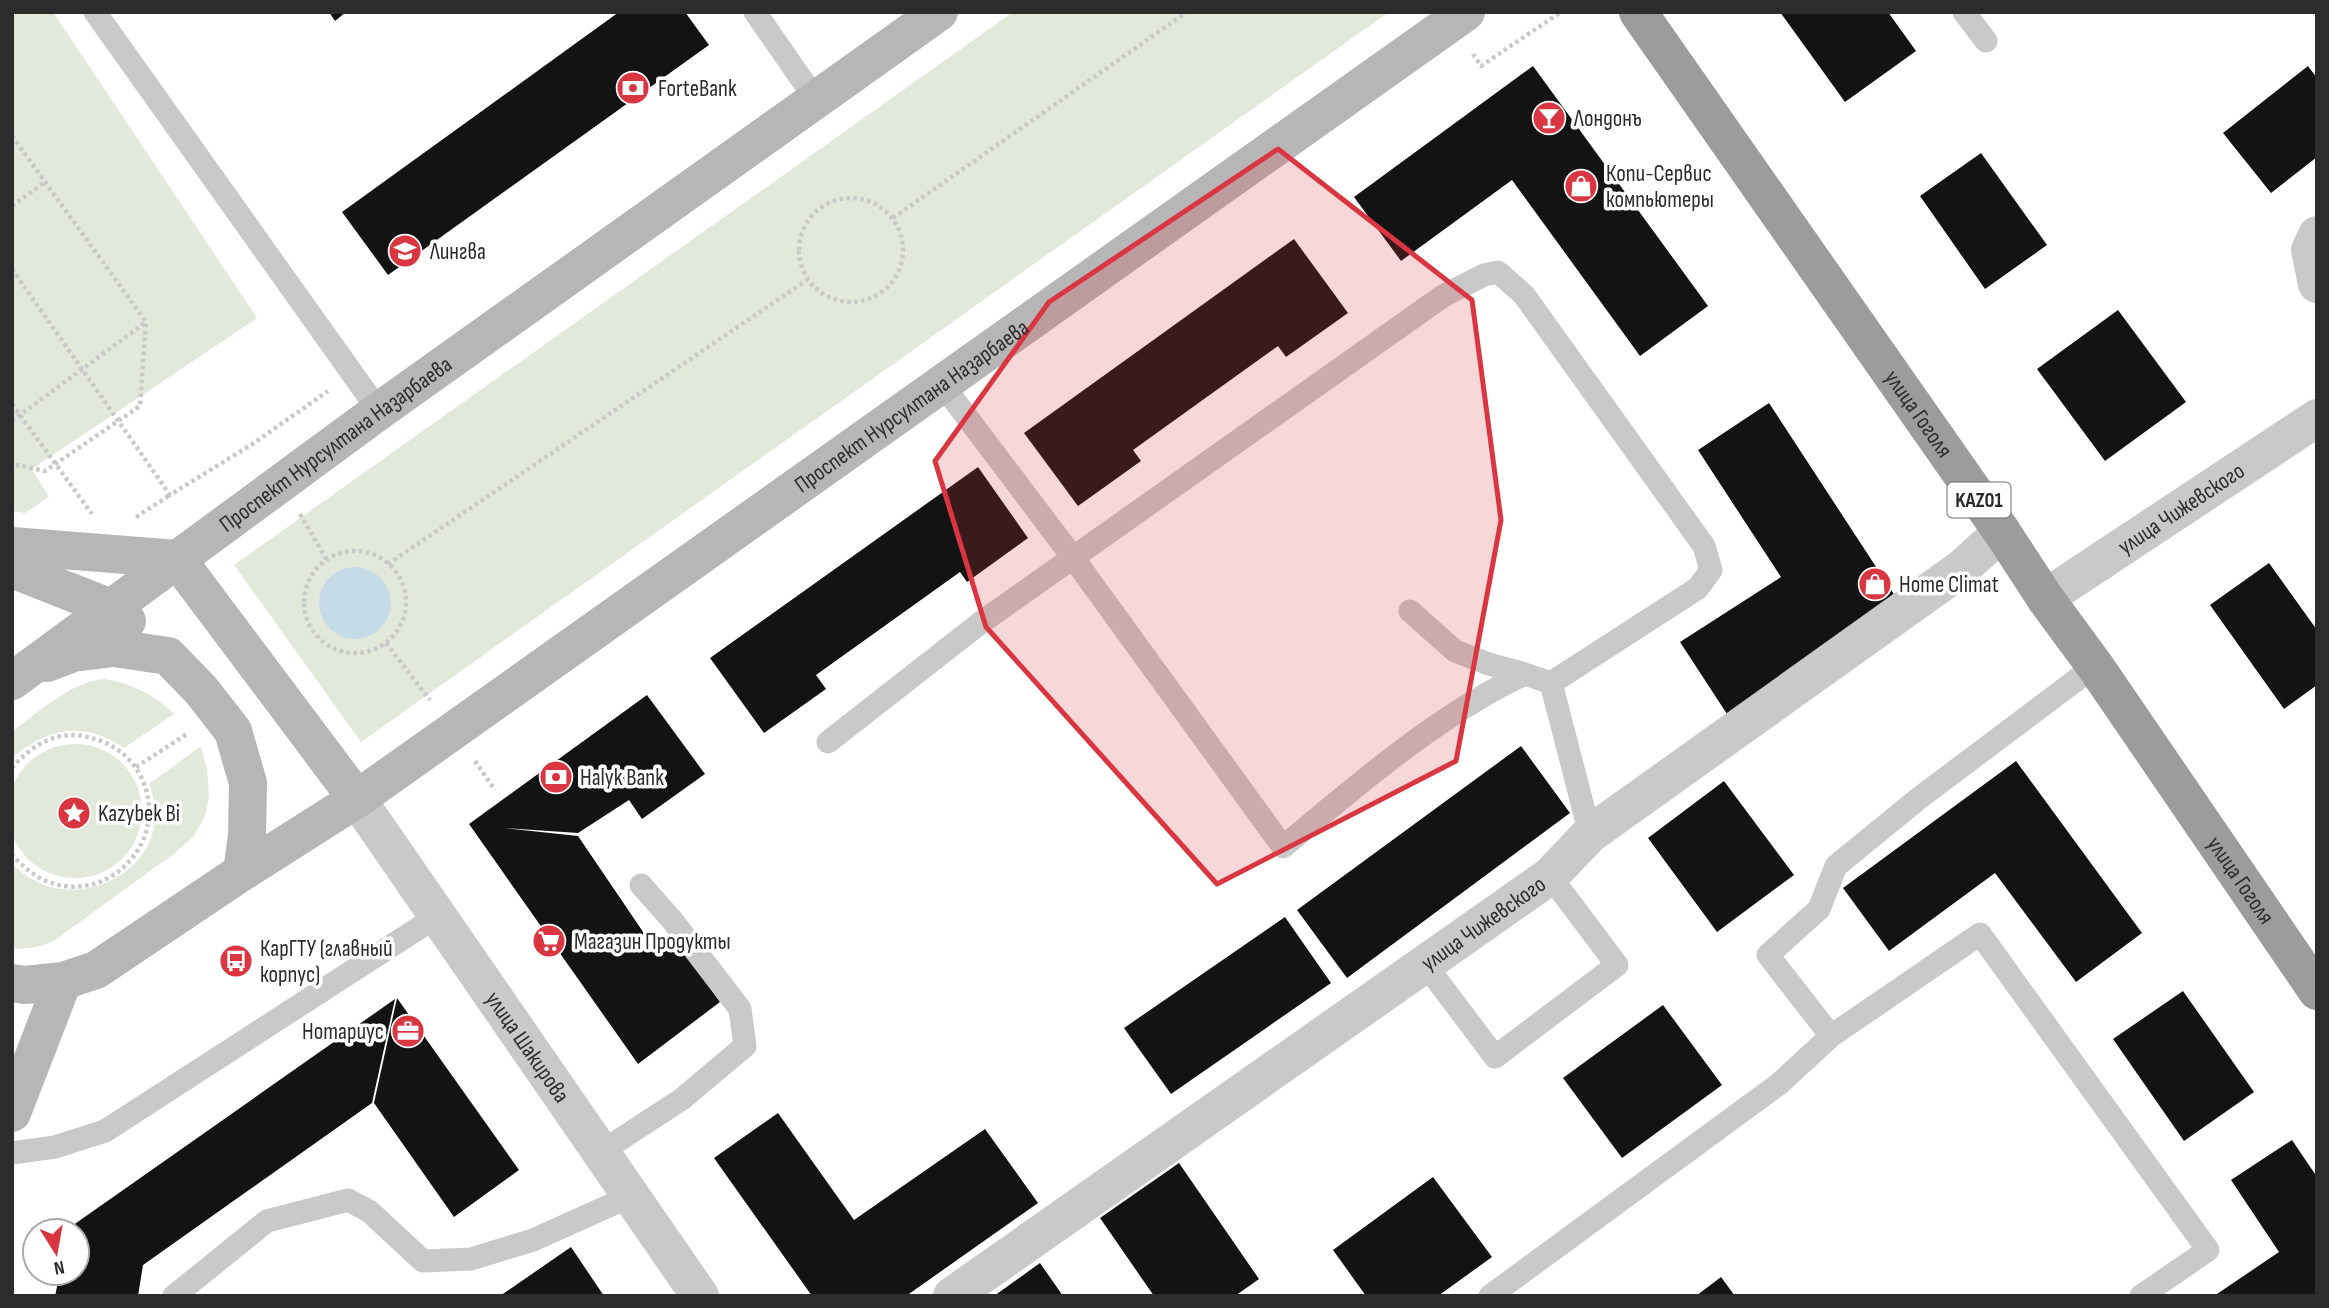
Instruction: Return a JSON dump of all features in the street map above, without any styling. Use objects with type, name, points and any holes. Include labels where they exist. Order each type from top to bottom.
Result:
[{"type":"highway","name":"улица Гоголя","points":[[1638,12],[2095,666],[2317,991]]},
{"type":"main road","name":"Проспект Нурсултана Назарбаева","points":[[12,681],[379,411],[939,12]]},
{"type":"main road","name":"Проспект Нурсултана Назарбаева","points":[[12,983],[25,985],[63,981],[96,970],[357,799],[1458,17]]},
{"type":"main road","points":[[12,546],[177,559],[357,799]]},
{"type":"main road","points":[[12,569],[111,607],[168,656],[201,690],[233,732],[248,783],[247,836],[242,872]]},
{"type":"main road","points":[[12,681],[73,653],[114,648],[168,656]]},
{"type":"main road","points":[[12,1113],[63,981]]},
{"type":"street","points":[[2317,235],[2310,250],[2317,284]]},
{"type":"street","name":"улица Чижевского","points":[[2045,598],[2317,418]]},
{"type":"street","name":"улица Чижевского","points":[[951,1296],[1550,876],[1590,834],[1961,569],[2002,532]]},
{"type":"street","name":"улица Шакирова","points":[[357,799],[700,1296]]},
{"type":"lane","points":[[95,12],[379,411]]},
{"type":"lane","points":[[755,12],[816,100]]},
{"type":"lane","points":[[1964,12],[1986,41]]},
{"type":"lane","points":[[828,742],[979,624],[1443,296],[1484,275],[1498,272],[1524,295],[1704,546],[1711,570],[1698,588],[1551,683]]},
{"type":"lane","points":[[942,384],[1074,559],[1283,847],[1361,782],[1462,708],[1500,685],[1525,674]]},
{"type":"lane","points":[[1410,611],[1455,651],[1551,683]]},
{"type":"lane","points":[[1831,1036],[1768,955],[1819,909],[1836,866],[1918,799],[2095,666]]},
{"type":"lane","points":[[1551,683],[1590,834]]},
{"type":"lane","points":[[1425,964],[1495,1057],[1617,965],[1550,876]]},
{"type":"lane","points":[[601,1152],[682,1099],[745,1046],[740,1009],[672,920],[641,885]]},
{"type":"lane","points":[[12,1153],[55,1147],[105,1131],[439,915]]},
{"type":"lane","points":[[1490,1296],[1779,1084],[1831,1036],[1980,934],[2208,1250],[2141,1296]]},
{"type":"lane","points":[[174,1296],[267,1221],[348,1200],[369,1210],[423,1261],[471,1259],[533,1240],[631,1196]]},
{"type":"path","points":[[893,218],[1187,12]]},
{"type":"path","points":[[1458,17],[1481,66],[1561,12]]},
{"type":"path","points":[[12,136],[146,322],[140,406],[44,471],[12,464]]},
{"type":"path","points":[[12,206],[45,182]]},
{"type":"path","points":[[858,198],[878,204],[893,218],[902,237],[903,257],[896,277],[882,293],[863,301],[842,302],[822,295],[807,280],[799,261],[799,241],[806,222],[820,207],[838,199],[858,198]]},
{"type":"path","points":[[12,269],[170,495],[254,443],[353,375]]},
{"type":"path","points":[[388,564],[807,280]]},
{"type":"path","points":[[12,421],[146,322]]},
{"type":"path","points":[[12,404],[98,523]]},
{"type":"path","points":[[354,551],[370,553],[388,564],[396,571],[403,585],[406,602],[404,617],[397,631],[386,643],[372,650],[356,653],[340,651],[326,644],[314,633],[307,619],[304,603],[306,587],[313,573],[324,562],[338,554],[354,551]]},
{"type":"path","points":[[136,767],[187,734]]},
{"type":"path","points":[[12,768],[22,756],[40,743],[61,736],[82,735],[103,740],[121,752],[136,767],[146,786],[150,807],[148,828],[140,848],[127,865],[110,877],[89,885],[67,886],[46,881],[27,871],[12,855]]},
{"type":"highlighted area","points":[[1278,149],[1472,300],[1501,520],[1456,761],[1217,884],[986,627],[935,461],[1049,302]]},
{"type":"green space","points":[[12,12],[53,12],[257,318],[32,469],[49,497],[25,513],[12,511]]},
{"type":"green space","points":[[1013,12],[1389,12],[361,742],[234,565]]},
{"type":"green space","points":[[105,679],[142,691],[174,714],[124,748],[94,734],[66,731],[39,740],[12,758],[12,731],[68,691],[92,681]]},
{"type":"green space","points":[[75,744],[101,749],[122,764],[137,785],[142,811],[137,837],[122,858],[101,873],[75,878],[49,873],[28,858],[13,837],[8,811],[13,785],[28,764],[49,749]]},
{"type":"green space","points":[[201,746],[207,769],[209,796],[205,816],[194,836],[175,853],[55,940],[24,949],[12,948],[12,863],[36,881],[62,889],[89,888],[115,879],[136,863],[150,841],[155,814],[149,784]]},
{"type":"water","points":[[362,567],[381,577],[389,589],[389,617],[381,629],[369,637],[348,639],[329,629],[321,617],[319,596],[329,577],[341,569]]},
{"type":"building","points":[[329,12],[346,12],[335,21]]},
{"type":"building","points":[[619,12],[685,12],[709,45],[388,275],[342,212]]},
{"type":"building","points":[[1780,12],[1888,12],[1916,51],[1845,102]]},
{"type":"building","points":[[1533,66],[1708,306],[1640,356],[1512,180],[1401,261],[1354,197]]},
{"type":"building","points":[[2308,66],[2317,78],[2317,157],[2271,193],[2223,133]]},
{"type":"building","points":[[1981,153],[2047,245],[1985,289],[1920,196]]},
{"type":"building","points":[[1294,239],[1348,313],[1286,357],[1278,346],[1133,450],[1141,461],[1078,506],[1024,433]]},
{"type":"building","points":[[2118,310],[2186,402],[2105,461],[2037,369]]},
{"type":"building","points":[[1769,403],[1899,602],[1727,714],[1680,642],[1781,577],[1698,450]]},
{"type":"building","points":[[978,467],[1028,538],[967,582],[960,572],[816,675],[826,689],[764,733],[710,658]]},
{"type":"building","points":[[2269,563],[2317,630],[2317,685],[2284,709],[2210,605]]},
{"type":"building","points":[[647,695],[705,774],[642,819],[629,800],[578,833],[504,828],[578,836],[656,951],[677,940],[720,1002],[638,1064],[469,824]]},
{"type":"building","points":[[1521,746],[1570,813],[1347,978],[1297,910]]},
{"type":"building","points":[[2016,761],[2142,933],[2076,982],[1995,873],[1889,951],[1843,888]]},
{"type":"building","points":[[1724,781],[1794,875],[1717,932],[1648,838]]},
{"type":"building","points":[[1285,917],[1331,983],[1171,1094],[1124,1028]]},
{"type":"building","points":[[2183,991],[2254,1092],[2184,1141],[2113,1039]]},
{"type":"building","points":[[397,998],[519,1170],[454,1217],[374,1103]]},
{"type":"building","points":[[395,999],[372,1103],[143,1265],[138,1296],[55,1296],[57,1287],[91,1287],[91,1217],[85,1217]]},
{"type":"building","points":[[1663,1005],[1722,1085],[1622,1158],[1563,1078]]},
{"type":"building","points":[[778,1113],[854,1220],[985,1129],[1038,1203],[906,1296],[812,1296],[714,1158]]},
{"type":"building","points":[[2292,1140],[2317,1177],[2317,1296],[2214,1296],[2279,1252],[2231,1180]]},
{"type":"building","points":[[1179,1163],[1259,1279],[1235,1296],[1154,1296],[1100,1218]]},
{"type":"building","points":[[1433,1177],[1492,1257],[1438,1296],[1366,1296],[1333,1250]]},
{"type":"building","points":[[571,1247],[604,1296],[500,1296]]},
{"type":"building","points":[[1040,1263],[1063,1296],[994,1296]]},
{"type":"building","points":[[1721,1277],[1735,1296],[1696,1296]]},
{"type":"place","name":"ForteBank","points":[[633,88]]},
{"type":"place","name":"Лондонъ","points":[[1549,118]]},
{"type":"place","name":"Копи-Сервис компьютеры","points":[[1581,186]]},
{"type":"place","name":"Лингва","points":[[405,251]]},
{"type":"place","name":"Home Climat","points":[[1875,584]]},
{"type":"place","name":"Halyk Bank","points":[[556,777]]},
{"type":"place","name":"Kazybek Bi","points":[[74,813]]},
{"type":"place","name":"Магазин Продукты","points":[[549,941]]},
{"type":"place","name":"КарГТУ (главный корпус)","points":[[236,961]]},
{"type":"place","name":"Нотариус","points":[[408,1031]]}]
